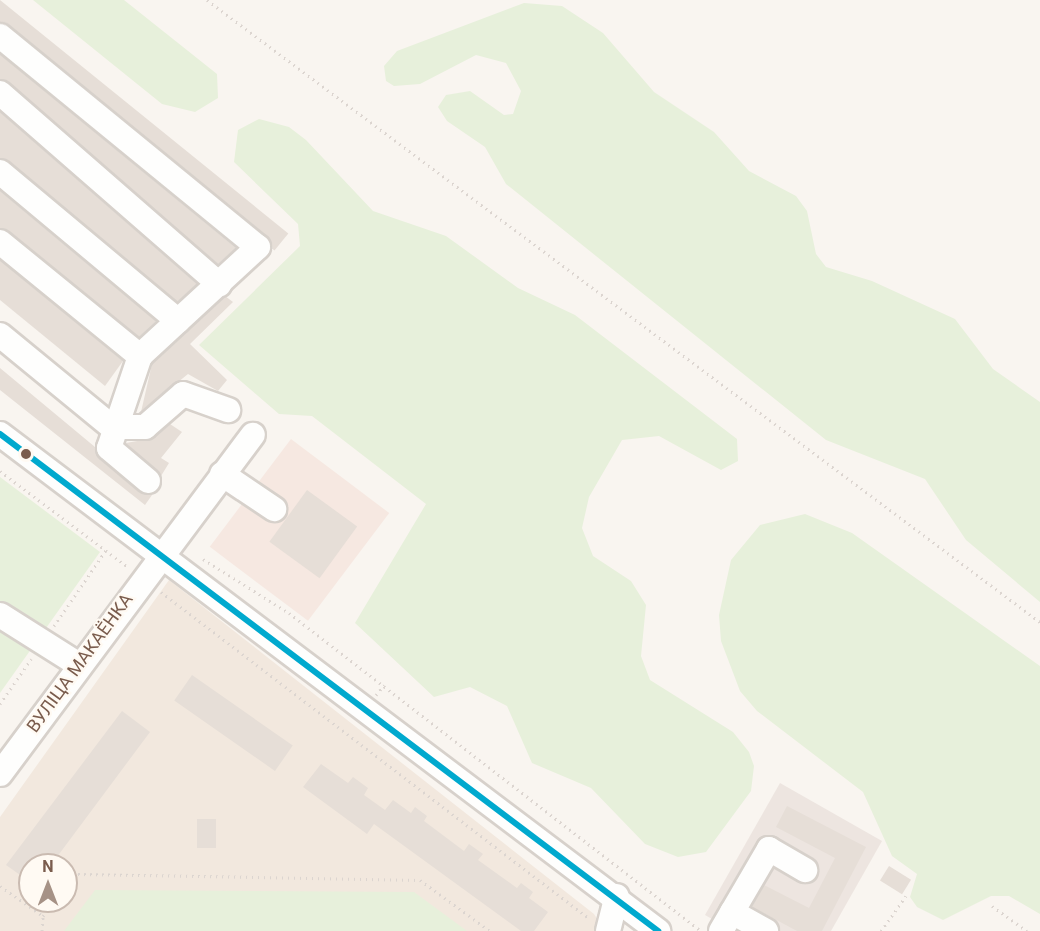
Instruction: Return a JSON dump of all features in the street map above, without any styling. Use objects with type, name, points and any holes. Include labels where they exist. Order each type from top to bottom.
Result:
[{"type":"street","points":[[0,36],[258,247],[141,356],[112,427],[109,448],[148,481]]},
{"type":"street","points":[[0,93],[219,284]]},
{"type":"street","points":[[0,172],[178,321]]},
{"type":"street","points":[[0,242],[141,356]]},
{"type":"street","points":[[0,335],[112,427],[145,427],[183,394],[228,410]]},
{"type":"street","points":[[0,434],[165,546],[617,896],[658,931]]},
{"type":"street","name":"ВУЛІЦА МАКАЁНКА","points":[[0,774],[165,546],[253,435]]},
{"type":"street","points":[[222,474],[274,508]]},
{"type":"street","points":[[0,615],[79,665]]},
{"type":"street","points":[[766,931],[726,922],[769,849],[805,870]]},
{"type":"street","points":[[603,928],[617,896]]},
{"type":"path","points":[[207,0],[1040,622]]},
{"type":"path","points":[[0,471],[603,928]]},
{"type":"path","points":[[165,546],[289,613],[701,931]]},
{"type":"path","points":[[78,874],[420,880],[490,931]]},
{"type":"path","points":[[0,886],[43,916]]},
{"type":"path","points":[[881,931],[906,896]]},
{"type":"path","points":[[992,906],[1026,931]]},
{"type":"path","points":[[42,931],[43,916],[45,913]]},
{"type":"shaded area","points":[[291,439],[389,513],[308,621],[210,547]]},
{"type":"shaded area","points":[[169,580],[594,914],[605,931],[0,931],[0,817]]},
{"type":"shaded area","points":[[780,783],[882,841],[831,931],[733,931],[705,915]]},
{"type":"green space","points":[[33,0],[124,0],[217,74],[218,98],[195,112],[162,104]]},
{"type":"green space","points":[[524,3],[562,6],[603,33],[654,92],[714,132],[749,171],[796,196],[807,211],[816,254],[826,267],[872,281],[955,319],[993,369],[1040,402],[1040,602],[966,540],[925,479],[826,440],[506,184],[485,147],[447,121],[438,107],[446,95],[470,91],[504,115],[513,114],[521,91],[506,63],[476,55],[420,84],[394,86],[386,81],[384,66],[397,51]]},
{"type":"green space","points":[[259,119],[289,127],[306,140],[373,211],[446,236],[518,288],[575,315],[737,439],[738,461],[721,470],[659,436],[622,440],[589,497],[582,528],[593,556],[631,581],[646,605],[641,656],[650,680],[733,732],[749,752],[754,766],[751,791],[706,852],[678,857],[645,844],[591,788],[532,763],[507,706],[470,687],[434,697],[355,623],[426,504],[312,416],[279,414],[199,345],[300,246],[298,224],[234,162],[238,130]]},
{"type":"green space","points":[[0,477],[100,552],[0,693]]},
{"type":"green space","points":[[805,514],[852,533],[1040,666],[1040,914],[1009,896],[991,896],[943,920],[917,907],[910,897],[917,874],[892,856],[863,792],[757,711],[740,691],[721,641],[719,615],[731,560],[760,525]]},
{"type":"green space","points":[[95,890],[414,892],[467,931],[64,931]]},
{"type":"building","points":[[0,0],[288,233],[274,251],[0,28]]},
{"type":"building","points":[[0,54],[236,248],[218,264],[0,79]]},
{"type":"building","points":[[0,112],[197,284],[177,302],[0,158]]},
{"type":"building","points":[[0,191],[156,321],[139,337],[0,228]]},
{"type":"building","points":[[0,260],[123,361],[105,386],[0,300]]},
{"type":"building","points":[[225,296],[233,302],[190,344],[227,380],[218,391],[188,374],[141,412],[152,364]]},
{"type":"building","points":[[0,368],[95,447],[100,459],[139,492],[152,495],[145,505],[0,390]]},
{"type":"building","points":[[170,424],[182,432],[161,458],[169,463],[161,476],[126,443],[154,438]]},
{"type":"building","points":[[307,490],[357,526],[320,578],[269,542]]},
{"type":"building","points":[[192,675],[293,746],[275,771],[174,700]]},
{"type":"building","points":[[122,711],[150,732],[60,853],[18,853],[18,874],[6,865]]},
{"type":"building","points":[[321,764],[348,783],[353,777],[368,788],[364,795],[385,810],[393,800],[411,813],[415,807],[427,816],[424,821],[464,851],[469,844],[483,854],[478,860],[517,888],[521,883],[533,892],[529,898],[548,912],[534,931],[521,931],[374,824],[367,834],[303,787]]},
{"type":"building","points":[[787,806],[866,847],[822,931],[797,931],[752,907],[764,885],[809,908],[835,858],[776,827]]},
{"type":"building","points":[[197,819],[216,819],[216,848],[197,848]]},
{"type":"building","points":[[889,866],[911,880],[902,894],[880,880]]},
{"type":"transit line","points":[[0,434],[658,931]]}]
